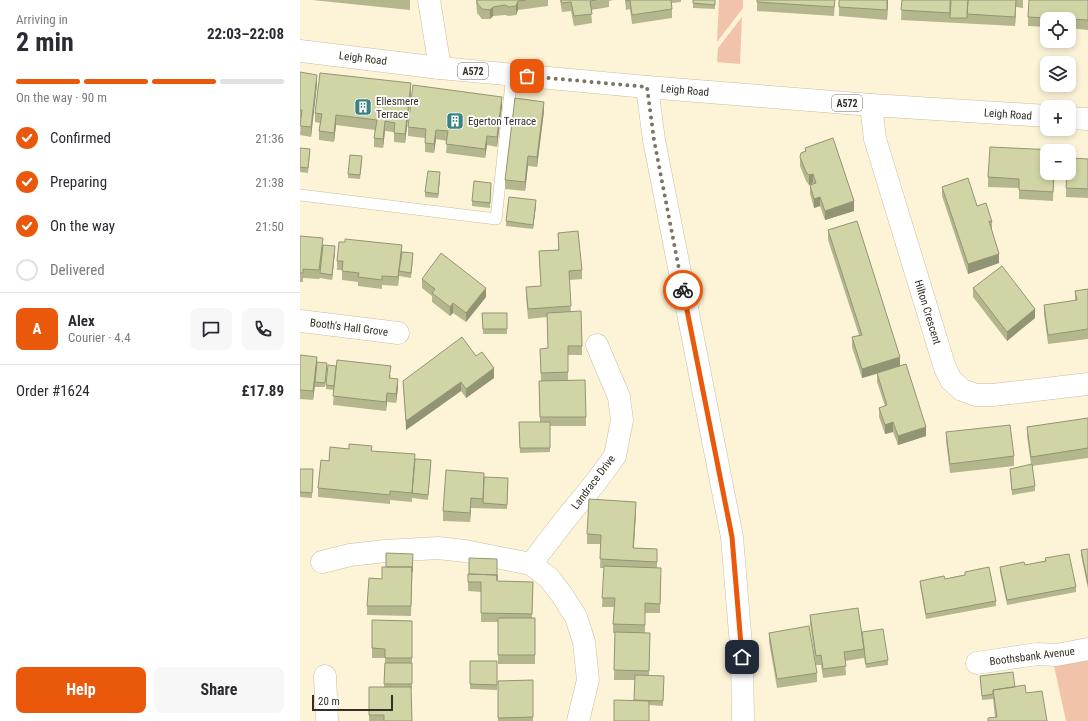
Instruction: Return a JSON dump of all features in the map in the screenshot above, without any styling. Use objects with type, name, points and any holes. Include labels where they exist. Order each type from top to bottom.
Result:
[{"type":"street","points":[[429,0],[440,68]]},
{"type":"street","name":"Leigh Road","points":[[300,50],[440,68],[647,87],[871,105],[1040,116]]},
{"type":"street","points":[[647,87],[654,140],[732,537],[742,657],[743,721]]},
{"type":"street","name":"Hilton Crescent","points":[[871,105],[875,139],[945,368],[951,380],[962,390],[976,395],[993,395],[1088,384]]},
{"type":"street","points":[[1076,118],[1088,119]]},
{"type":"street","name":"Booth's Hall Grove","points":[[300,321],[398,333]]},
{"type":"street","name":"Landrace Drive","points":[[531,564],[615,456],[622,420],[619,397],[597,345]]},
{"type":"street","points":[[322,562],[350,555],[385,551],[438,548],[465,551],[531,564],[549,578],[566,600],[576,617],[584,642],[588,680],[578,721]]},
{"type":"street","name":"Boothsbank Avenue","points":[[977,663],[1037,654],[1056,655],[1088,649]]},
{"type":"street","points":[[326,676],[326,721]]},
{"type":"lane","points":[[300,194],[496,219],[512,74]]},
{"type":"shaded area","points":[[719,0],[743,0],[743,8],[717,42]]},
{"type":"shaded area","points":[[742,17],[740,64],[717,62],[718,48]]},
{"type":"shaded area","points":[[1088,660],[1088,721],[1066,721],[1054,666]]},
{"type":"building","points":[[477,0],[526,0],[518,1],[516,6],[509,7],[505,5],[493,7],[490,10],[482,9],[477,3]]},
{"type":"building","points":[[561,0],[596,0],[590,1],[592,14],[574,16],[571,2],[562,3]]},
{"type":"building","points":[[630,0],[671,0],[672,9],[632,15]]},
{"type":"building","points":[[693,0],[715,0],[715,5],[693,3]]},
{"type":"building","points":[[757,0],[835,0],[834,7],[757,2]]},
{"type":"building","points":[[839,0],[887,0],[887,10],[839,7]]},
{"type":"building","points":[[902,0],[950,0],[950,13],[901,10]]},
{"type":"building","points":[[951,0],[968,0],[967,18],[950,18]]},
{"type":"building","points":[[968,0],[1016,0],[1015,17],[967,14]]},
{"type":"building","points":[[1029,0],[1088,0],[1088,20],[1076,19],[1076,12],[1040,12],[1040,18],[1028,17]]},
{"type":"building","points":[[300,72],[317,75],[311,127],[300,126],[302,110],[300,110]]},
{"type":"building","name":"Ellesmere Terrace","points":[[320,73],[411,83],[405,134],[394,133],[395,123],[385,121],[383,139],[374,138],[377,120],[336,115],[334,133],[319,131],[322,114],[315,113]]},
{"type":"building","name":"Egerton Terrace","points":[[413,85],[502,97],[497,137],[487,136],[485,149],[446,144],[448,131],[436,130],[434,144],[425,143],[426,129],[408,127]]},
{"type":"building","points":[[515,98],[544,102],[537,157],[528,156],[525,182],[505,180]]},
{"type":"building","points":[[833,138],[854,201],[825,211],[820,197],[814,199],[810,185],[816,183],[813,174],[809,175],[806,172],[800,157],[801,153],[806,151],[805,148]]},
{"type":"building","points":[[990,147],[1040,149],[1040,180],[1054,180],[1053,192],[1019,190],[1019,179],[988,177]]},
{"type":"building","points":[[300,148],[310,149],[308,168],[300,167]]},
{"type":"building","points":[[350,155],[362,156],[360,175],[348,174]]},
{"type":"building","points":[[1076,158],[1088,159],[1088,189],[1066,188],[1067,180],[1076,180]]},
{"type":"building","points":[[428,171],[440,172],[438,194],[425,192]]},
{"type":"building","points":[[968,178],[977,206],[986,203],[992,222],[989,221],[999,254],[968,264],[942,187]]},
{"type":"building","points":[[474,181],[491,183],[490,203],[472,201]]},
{"type":"building","points":[[509,197],[536,200],[533,225],[506,221]]},
{"type":"building","points":[[857,221],[900,357],[862,369],[852,337],[862,335],[828,230]]},
{"type":"building","points":[[578,231],[582,270],[569,271],[571,306],[528,309],[526,287],[541,286],[539,251],[559,250],[558,233]]},
{"type":"building","points":[[300,236],[323,238],[319,270],[303,269],[303,273],[300,273]]},
{"type":"building","points":[[345,239],[402,245],[398,277],[382,276],[382,280],[358,277],[359,273],[342,271],[343,261],[337,261],[339,242],[345,242]]},
{"type":"building","points":[[323,245],[335,246],[332,275],[320,273]]},
{"type":"building","points":[[402,252],[413,253],[411,273],[399,271]]},
{"type":"building","points":[[441,253],[486,288],[466,313],[453,303],[450,307],[432,293],[435,289],[422,279]]},
{"type":"building","points":[[1002,266],[1035,309],[1007,332],[973,288]]},
{"type":"building","points":[[1088,289],[1088,329],[1048,335],[1044,305],[1077,300],[1075,291]]},
{"type":"building","points":[[581,311],[582,346],[568,346],[568,372],[541,373],[540,349],[548,348],[547,313]]},
{"type":"building","points":[[482,313],[507,313],[507,329],[483,329]]},
{"type":"building","points":[[462,337],[476,356],[482,352],[494,368],[466,389],[461,382],[406,421],[403,381]]},
{"type":"building","points":[[300,355],[317,357],[313,391],[300,390]]},
{"type":"building","points":[[337,360],[391,366],[389,378],[398,379],[396,394],[387,393],[386,402],[333,396]]},
{"type":"building","points":[[317,362],[327,363],[325,383],[315,382]]},
{"type":"building","points":[[906,364],[926,427],[898,436],[893,422],[885,425],[879,408],[887,405],[877,373]]},
{"type":"building","points":[[328,365],[336,366],[334,386],[326,385]]},
{"type":"building","points":[[585,380],[586,417],[540,417],[539,381]]},
{"type":"building","points":[[1088,418],[1088,448],[1031,457],[1027,427]]},
{"type":"building","points":[[519,422],[550,422],[550,448],[520,448]]},
{"type":"building","points":[[1010,425],[1014,456],[950,464],[946,432]]},
{"type":"building","points":[[349,444],[372,446],[371,451],[415,454],[412,493],[390,491],[390,495],[318,488],[321,460],[329,461],[330,447],[349,449]]},
{"type":"building","points":[[415,459],[431,460],[428,495],[412,493]]},
{"type":"building","points":[[1032,464],[1035,486],[1012,490],[1010,469]]},
{"type":"building","points":[[300,469],[313,469],[312,493],[300,492]]},
{"type":"building","points":[[446,470],[484,473],[483,499],[471,498],[470,513],[443,511]]},
{"type":"building","points":[[484,477],[508,478],[507,505],[483,503]]},
{"type":"building","points":[[589,499],[636,502],[633,548],[657,549],[657,562],[600,559],[601,535],[587,534]]},
{"type":"building","points":[[1088,549],[1088,584],[1081,550]]},
{"type":"building","points":[[386,553],[413,554],[412,572],[412,567],[386,567]]},
{"type":"building","points":[[1069,554],[1076,587],[1007,600],[1000,567],[1024,562],[1025,565],[1046,561],[1045,558]]},
{"type":"building","points":[[469,558],[497,559],[497,575],[469,574]]},
{"type":"building","points":[[604,566],[661,568],[660,604],[645,603],[645,625],[613,624],[615,598],[602,598]]},
{"type":"building","points":[[382,567],[412,567],[411,606],[367,606],[369,578],[382,579]]},
{"type":"building","points":[[989,567],[996,601],[926,614],[920,581],[944,576],[945,579],[965,575],[965,572]]},
{"type":"building","points":[[468,574],[497,575],[497,581],[533,582],[532,614],[481,613],[481,582],[468,582]]},
{"type":"building","points":[[858,608],[864,649],[844,652],[846,666],[823,669],[821,655],[816,656],[810,615]]},
{"type":"building","points":[[498,618],[535,618],[535,655],[498,655]]},
{"type":"building","points":[[372,620],[412,621],[412,658],[385,658],[385,649],[372,648]]},
{"type":"building","points":[[809,626],[817,673],[777,679],[769,633]]},
{"type":"building","points":[[883,629],[888,660],[866,664],[862,632]]},
{"type":"building","points":[[615,632],[650,633],[649,671],[614,670]]},
{"type":"building","points":[[470,661],[497,661],[497,685],[470,684]]},
{"type":"building","points":[[385,663],[412,663],[412,684],[384,684]]},
{"type":"building","points":[[1013,672],[1015,687],[993,690],[993,694],[982,696],[980,676]]},
{"type":"building","points":[[635,675],[664,676],[663,701],[634,700]]},
{"type":"building","points":[[533,680],[533,717],[498,718],[498,681]]},
{"type":"building","points":[[1025,685],[1026,693],[1042,691],[1047,721],[988,721],[988,718],[997,717],[993,690]]},
{"type":"building","points":[[369,687],[411,687],[412,721],[384,721],[384,715],[369,715]]},
{"type":"building","points":[[614,700],[649,701],[649,721],[614,721]]},
{"type":"way so far","points":[[527,76],[647,87],[654,140],[683,290]]},
{"type":"place","name":"Ellesmere Terrace","points":[[363,107]]},
{"type":"place","name":"Egerton Terrace","points":[[455,121]]},
{"type":"route","points":[[683,290],[732,537],[742,657]]}]
